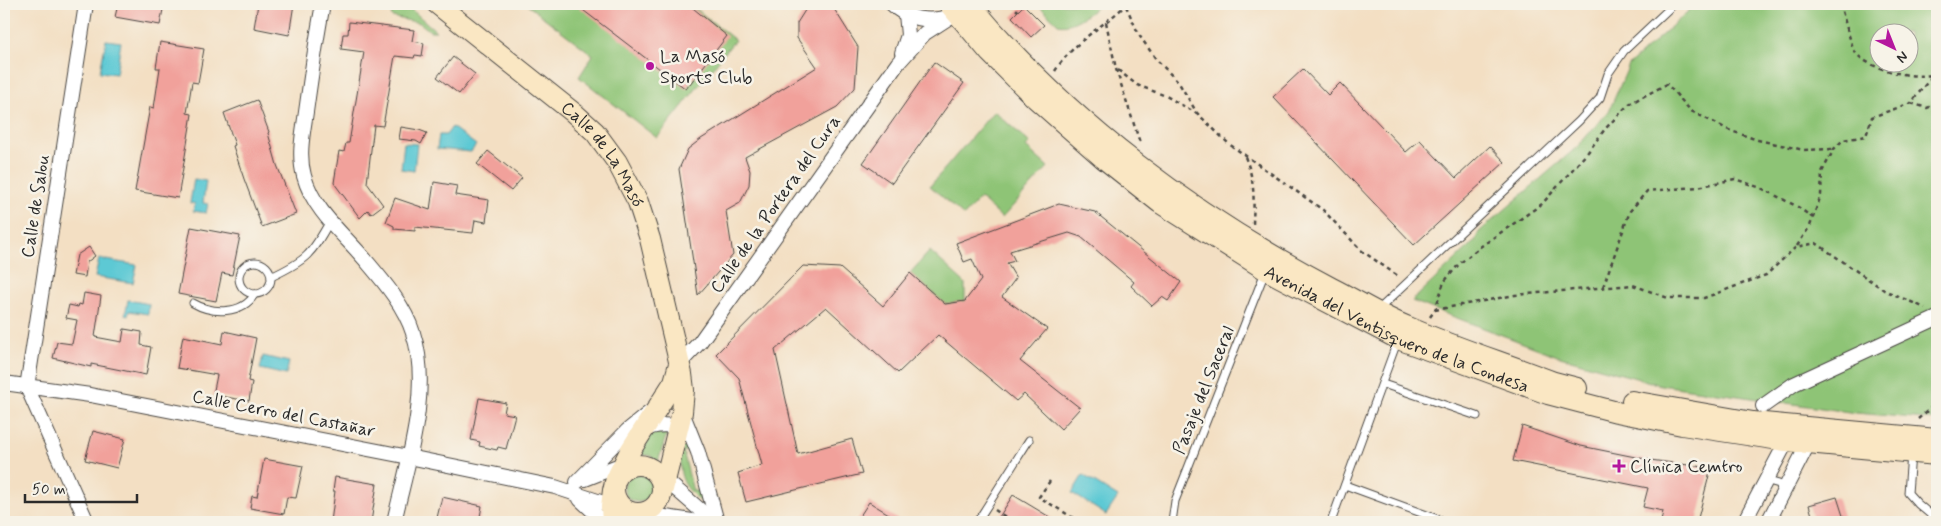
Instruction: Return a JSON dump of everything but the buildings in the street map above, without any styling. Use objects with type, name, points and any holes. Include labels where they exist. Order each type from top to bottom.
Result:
[{"type":"main road","name":"Calle de La Masó","points":[[437,4],[574,113],[594,132],[617,162],[638,202],[650,239],[683,380],[685,425],[640,499]]},
{"type":"main road","name":"Avenida del Ventisquero de la Condesa","points":[[961,6],[990,53],[1035,98],[1103,158],[1160,203],[1266,270],[1398,339],[1548,394],[1617,412],[1682,425],[1800,434],[1937,439]]},
{"type":"main road","name":"Avenida del Ventisquero de la Condesa","points":[[961,6],[1083,120],[1152,176],[1218,222],[1275,258],[1404,326],[1554,382],[1614,397],[1753,422],[1800,434]]},
{"type":"main road","points":[[640,499],[643,431],[677,375],[679,364]]},
{"type":"main road","name":"Avenida del Ventisquero de la Condesa","points":[[1914,438],[1937,455]]},
{"type":"street","name":"Calle de Salou","points":[[27,387],[86,4]]},
{"type":"street","points":[[323,4],[313,57],[301,163],[312,197],[330,221],[386,285],[412,332],[419,359],[420,392],[409,457],[394,522]]},
{"type":"street","points":[[892,4],[906,14],[926,20],[946,17],[961,6]]},
{"type":"street","name":"Calle de la Portera del Cura","points":[[679,364],[700,342],[898,63],[925,33],[961,6]]},
{"type":"street","name":"Calle de la Portera del Cura","points":[[898,63],[908,35],[906,14]]},
{"type":"street","points":[[1763,406],[1794,384],[1933,314]]},
{"type":"street","name":"Calle Cerro del Castañar","points":[[4,383],[90,395],[555,487],[574,487],[640,499],[716,522]]},
{"type":"street","points":[[27,387],[87,522]]},
{"type":"street","points":[[574,487],[627,431],[660,405]]},
{"type":"street","points":[[643,431],[659,425],[685,425]]},
{"type":"street","name":"Calle Cerro del Castañar","points":[[685,425],[716,522]]},
{"type":"street","points":[[1744,522],[1765,480],[1800,434]]},
{"type":"street","points":[[1768,522],[1784,492],[1800,434]]},
{"type":"street","points":[[574,487],[640,499]]},
{"type":"street","name":"Calle Cerro del Castañar","points":[[640,499],[699,522]]},
{"type":"lane","points":[[1377,311],[1579,121],[1600,98],[1608,74],[1624,51],[1674,4]]},
{"type":"lane","points":[[271,277],[304,260],[312,251],[330,221]]},
{"type":"lane","points":[[254,262],[267,267],[271,277],[269,287],[265,291],[255,294],[249,293],[241,285],[240,276],[244,267],[254,262]]},
{"type":"lane","name":"Pasaje del Saceral","points":[[1172,522],[1175,501],[1266,270]]},
{"type":"lane","points":[[193,303],[205,310],[223,312],[250,301],[255,294]]},
{"type":"lane","points":[[1331,522],[1398,339]]},
{"type":"lane","points":[[1383,384],[1477,416]]},
{"type":"lane","points":[[1914,438],[1908,493],[1937,520]]},
{"type":"lane","points":[[977,522],[1029,440]]},
{"type":"lane","points":[[1765,480],[1778,484],[1784,492]]},
{"type":"lane","points":[[1345,485],[1446,522]]},
{"type":"path","points":[[1010,4],[1018,11]]},
{"type":"path","points":[[1840,4],[1854,50],[1865,63],[1908,77],[1935,75]]},
{"type":"path","points":[[1054,72],[1071,50],[1126,5],[1139,35],[1156,59],[1179,83],[1197,113],[1229,144],[1323,210],[1362,251],[1408,283]]},
{"type":"path","points":[[1106,22],[1116,69],[1140,144]]},
{"type":"path","points":[[1116,69],[1137,85],[1166,96],[1197,113]]},
{"type":"path","points":[[1435,310],[1515,295],[1633,284],[1668,298],[1704,298],[1766,275],[1796,247],[1813,218],[1821,195],[1822,172],[1834,149],[1843,140],[1866,136],[1872,117],[1911,104],[1935,75]]},
{"type":"path","points":[[1418,331],[1435,310],[1444,282],[1460,264],[1480,247],[1542,204],[1578,164],[1605,128],[1629,104],[1667,84],[1691,111],[1731,131],[1758,140],[1804,150],[1834,149]]},
{"type":"path","points":[[1911,104],[1927,108],[1937,104]]},
{"type":"path","points":[[1244,155],[1252,173],[1254,196],[1253,224]]},
{"type":"path","points":[[1603,287],[1630,211],[1648,191],[1698,187],[1735,179],[1761,188],[1798,207],[1813,218]]},
{"type":"path","points":[[1796,247],[1816,242],[1884,290],[1933,314]]},
{"type":"path","points":[[1914,438],[1937,398]]},
{"type":"path","points":[[1050,481],[1039,497],[1080,522]]},
{"type":"path","points":[[988,506],[1013,522]]},
{"type":"green space","points":[[394,4],[405,4],[436,31],[430,31],[420,23],[392,17],[390,9]]},
{"type":"green space","name":"La Masó Sports Club","points":[[526,4],[690,4],[735,40],[657,138],[579,77],[593,55]]},
{"type":"green space","points":[[1037,4],[1101,4],[1075,22],[1064,25],[1058,24]]},
{"type":"green space","points":[[1696,4],[1937,4],[1937,420],[1856,413],[1661,385],[1560,357],[1412,301],[1475,241],[1479,232],[1577,147],[1609,111],[1629,65]]},
{"type":"green space","points":[[994,111],[1030,143],[1026,147],[1048,167],[1002,218],[980,198],[964,216],[930,186]]},
{"type":"green space","points":[[930,251],[965,283],[965,301],[945,304],[910,273]]},
{"type":"green space","points":[[667,433],[658,462],[651,456],[640,454],[651,434]]},
{"type":"green space","points":[[683,439],[687,441],[693,451],[683,451],[693,491],[704,491],[706,505],[690,491],[682,476],[680,460]]},
{"type":"green space","points":[[638,474],[648,478],[652,488],[648,498],[638,502],[628,498],[624,488],[628,478]]},
{"type":"water","points":[[106,40],[121,42],[116,74],[100,72]]},
{"type":"water","points":[[452,127],[476,145],[471,152],[437,149],[439,135],[446,135]]},
{"type":"water","points":[[404,143],[417,144],[414,171],[401,169]]},
{"type":"water","points":[[194,179],[206,181],[203,203],[208,204],[206,213],[193,211],[195,204],[190,203]]},
{"type":"water","points":[[99,259],[137,265],[133,283],[95,277]]},
{"type":"water","points":[[128,300],[149,304],[148,314],[129,311],[128,316],[125,315]]},
{"type":"water","points":[[263,356],[289,362],[286,375],[260,369]]},
{"type":"water","points":[[1083,475],[1118,497],[1106,515],[1072,493]]},
{"type":"place","name":"La Masó Sports Club","points":[[650,66]]},
{"type":"place","name":"Clínica Cemtro","points":[[1619,466]]}]
